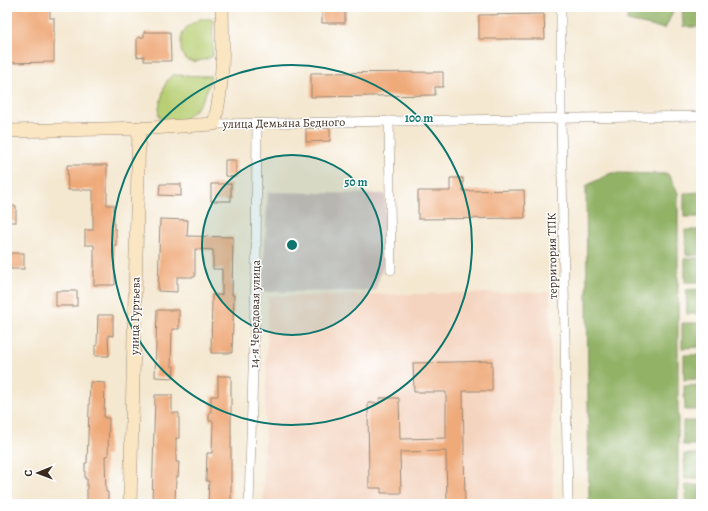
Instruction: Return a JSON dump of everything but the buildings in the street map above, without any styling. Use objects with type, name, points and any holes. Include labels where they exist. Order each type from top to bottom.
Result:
[{"type":"main road","points":[[214,124],[219,105],[222,82],[222,7]]},
{"type":"main road","name":"улица Демьяна Бедного","points":[[7,131],[183,127],[214,124]]},
{"type":"main road","name":"улица Гуртьева","points":[[130,504],[139,128]]},
{"type":"street","name":"территория ТПК","points":[[561,7],[561,117],[568,504]]},
{"type":"street","name":"улица Демьяна Бедного","points":[[214,124],[561,117],[701,116]]},
{"type":"street","points":[[388,121],[390,270]]},
{"type":"street","name":"14-я Чередовая улица","points":[[249,504],[256,271],[257,124]]},
{"type":"shaded area","points":[[268,192],[385,194],[386,257],[375,291],[262,292]]},
{"type":"shaded area","points":[[550,292],[553,504],[263,504],[268,296]]},
{"type":"green space","points":[[628,7],[675,7],[665,29],[627,21]]},
{"type":"green space","points":[[682,7],[701,7],[701,27],[683,27]]},
{"type":"green space","points":[[200,19],[213,19],[213,56],[202,60],[190,61],[182,54],[182,37],[188,27]]},
{"type":"green space","points":[[173,75],[211,76],[208,88],[197,108],[181,120],[168,122],[161,118],[158,111],[165,84]]},
{"type":"green space","points":[[611,173],[668,174],[678,193],[678,504],[589,504],[586,186]]},
{"type":"green space","points":[[701,192],[701,217],[684,217],[684,193]]},
{"type":"green space","points":[[685,230],[701,230],[701,255],[686,255]]},
{"type":"green space","points":[[685,258],[701,258],[701,282],[685,282]]},
{"type":"green space","points":[[701,289],[701,314],[687,314],[686,290]]},
{"type":"green space","points":[[682,323],[701,323],[701,347],[682,348]]},
{"type":"green space","points":[[684,355],[701,355],[701,379],[684,380]]},
{"type":"green space","points":[[701,385],[701,410],[685,410],[684,386]]},
{"type":"green space","points":[[683,421],[701,421],[701,445],[683,445]]},
{"type":"green space","points":[[684,454],[701,454],[701,479],[685,479]]},
{"type":"green space","points":[[685,485],[701,485],[701,504],[686,504]]}]
